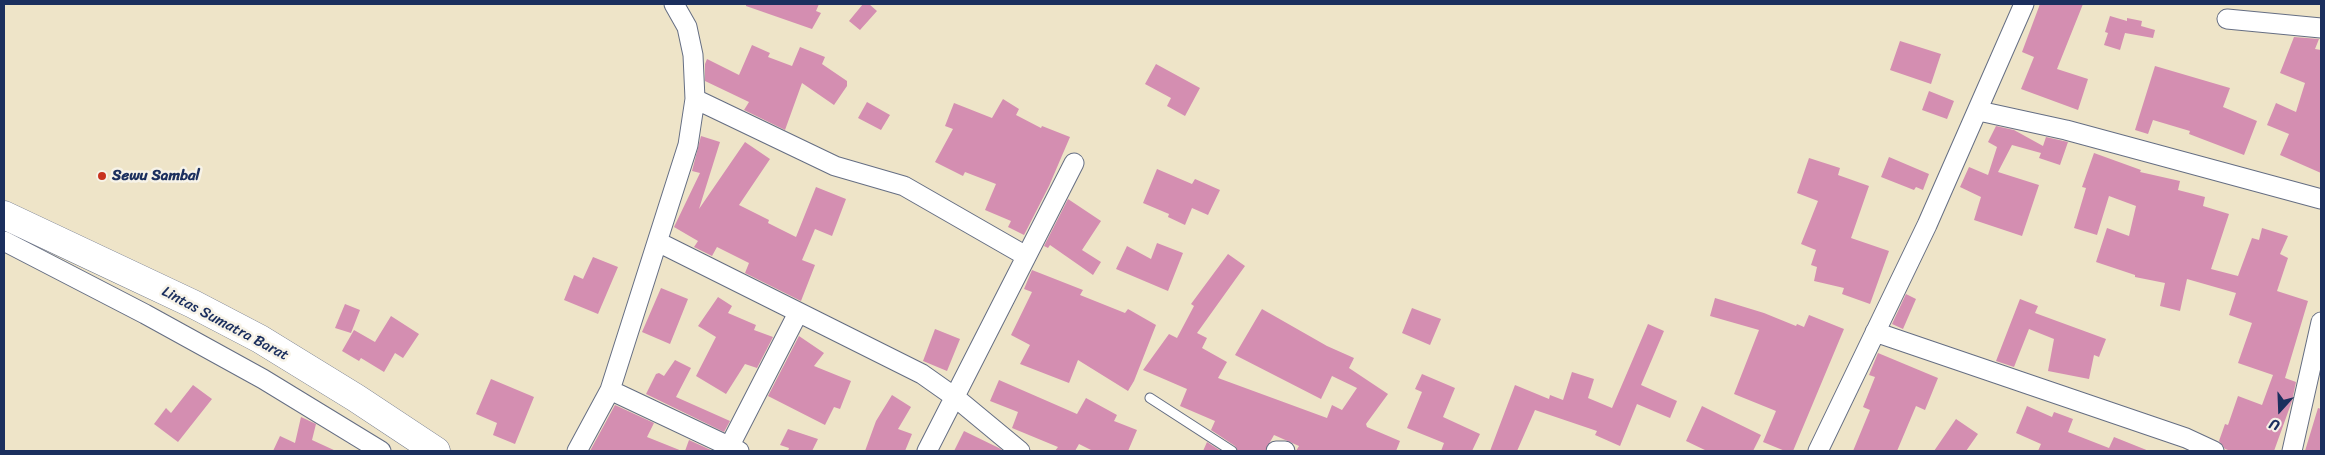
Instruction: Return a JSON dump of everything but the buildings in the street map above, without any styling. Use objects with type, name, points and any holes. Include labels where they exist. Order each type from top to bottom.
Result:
[{"type":"highway","name":"Lintas Sumatra Barat","points":[[4,215],[102,278],[194,304],[260,340],[356,398],[436,451]]},
{"type":"street","points":[[578,451],[610,390],[688,145],[695,99],[693,55],[687,27],[674,4]]},
{"type":"street","points":[[1818,451],[1874,332],[1928,225],[2024,4]]},
{"type":"street","points":[[2227,18],[2321,28]]},
{"type":"street","points":[[695,99],[835,166],[904,186],[1026,256]]},
{"type":"street","points":[[1979,111],[2066,130],[2321,199]]},
{"type":"street","points":[[927,451],[956,398],[1074,163]]},
{"type":"street","points":[[4,241],[102,278],[145,314],[263,379],[381,451]]},
{"type":"street","points":[[658,242],[922,374],[956,398],[1020,451]]},
{"type":"street","points":[[610,390],[732,449],[798,312]]},
{"type":"street","points":[[2292,451],[2321,322]]},
{"type":"street","points":[[1874,332],[2186,438],[2214,451]]},
{"type":"street","points":[[1276,451],[1285,451]]},
{"type":"lane","points":[[1150,398],[1232,451]]},
{"type":"place","name":"Sewu Sambal","points":[[102,176]]}]
